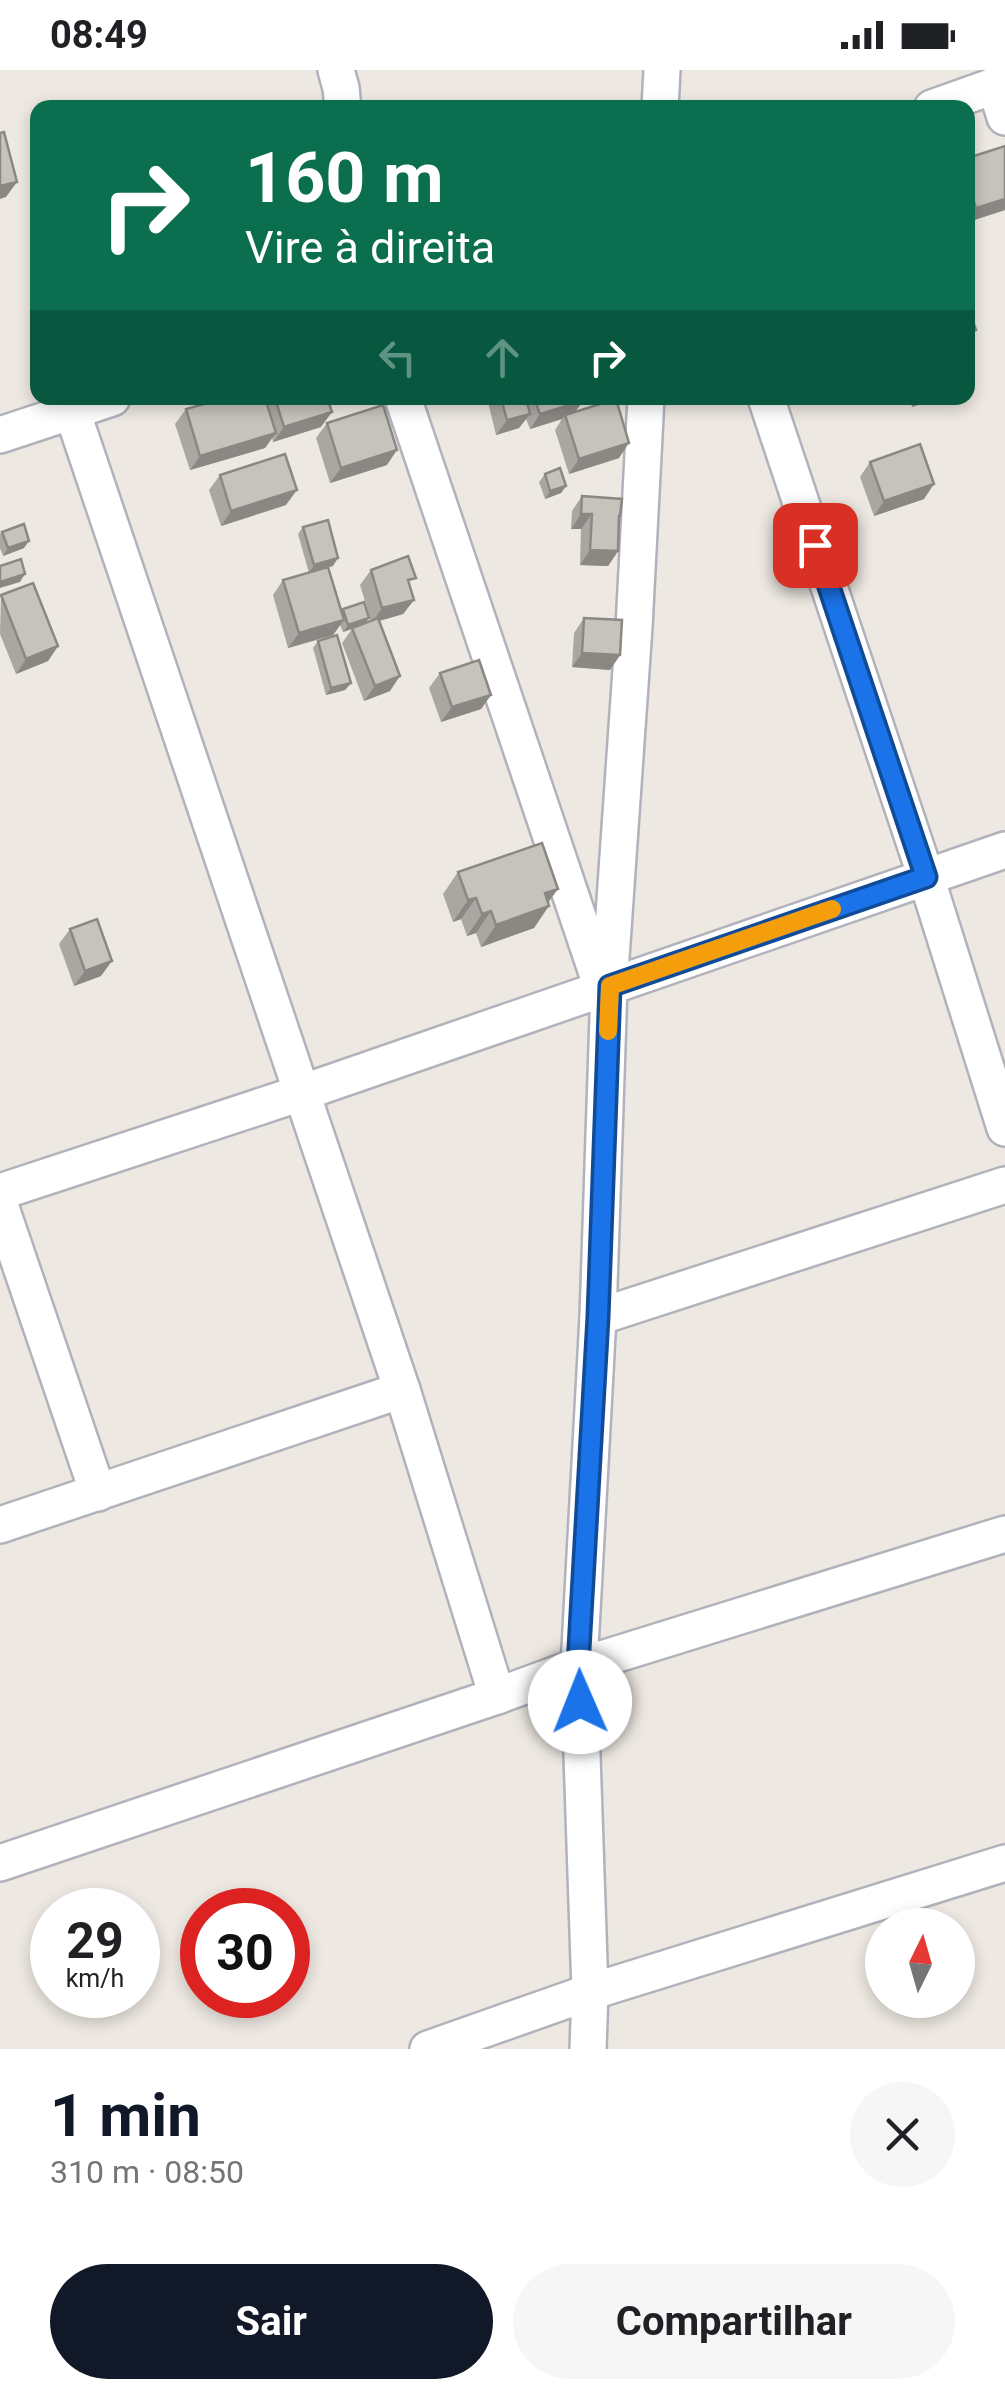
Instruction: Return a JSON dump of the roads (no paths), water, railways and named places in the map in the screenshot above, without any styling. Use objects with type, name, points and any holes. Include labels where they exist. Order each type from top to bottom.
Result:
[{"type":"street","points":[[336,70],[342,100]]},
{"type":"street","points":[[660,100],[662,70]]},
{"type":"street","points":[[975,100],[1002,95]]},
{"type":"street","points":[[0,436],[90,405]]},
{"type":"street","points":[[405,405],[606,987]]},
{"type":"street","points":[[588,2049],[590,1992],[578,1666],[598,1317],[606,987],[634,627],[646,405]]},
{"type":"street","points":[[768,405],[926,877],[1005,1128]]},
{"type":"street","points":[[72,411],[402,1390],[496,1696]]},
{"type":"street","points":[[0,1192],[301,1093],[1005,850]]},
{"type":"street","points":[[598,1317],[1005,1185]]},
{"type":"street","points":[[3,1225],[98,1493]]},
{"type":"street","points":[[0,1526],[402,1390]]},
{"type":"street","points":[[0,1862],[578,1666],[1005,1534]]},
{"type":"street","points":[[428,2049],[590,1992],[1005,1862]]}]
